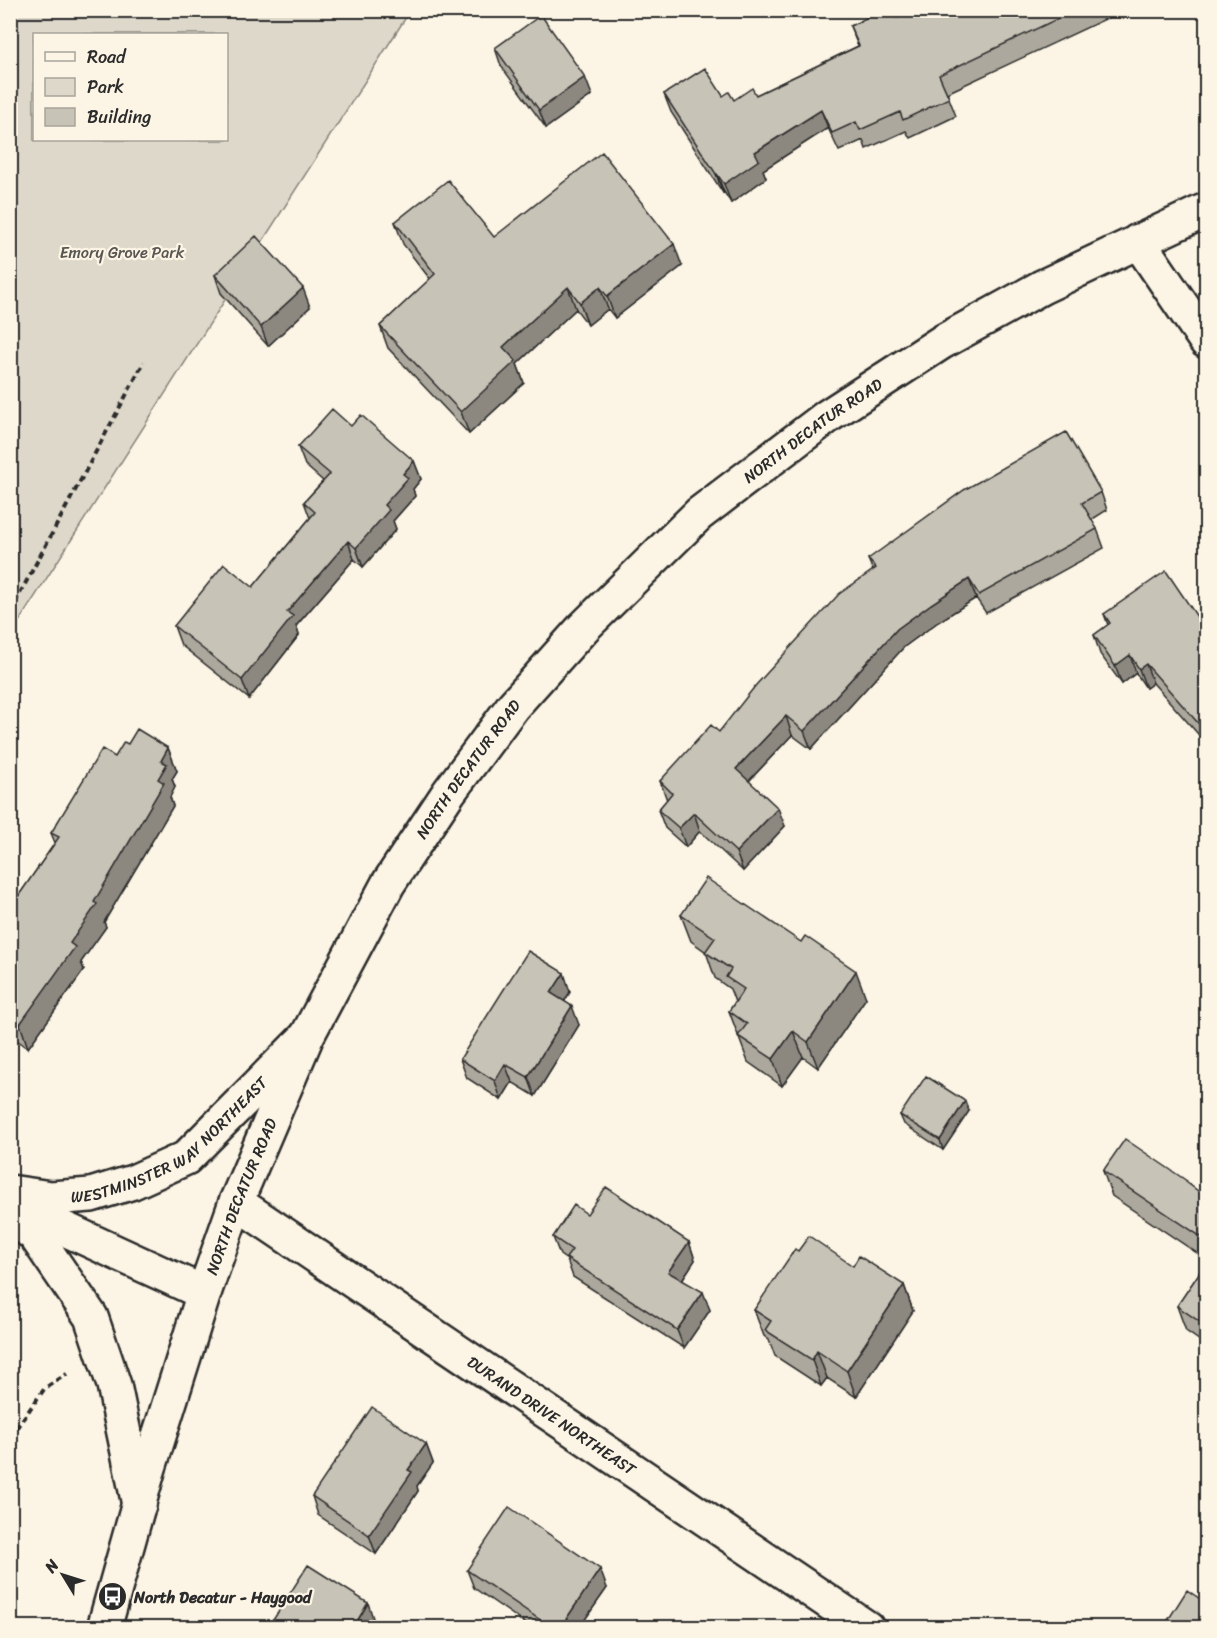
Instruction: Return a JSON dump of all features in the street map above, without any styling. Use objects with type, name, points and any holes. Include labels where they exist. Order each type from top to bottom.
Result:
[{"type":"main road","name":"NORTH DECATUR ROAD","points":[[104,1628],[204,1293],[236,1202],[308,1036],[388,884],[449,792],[506,716],[584,628],[699,514],[828,416],[942,342],[1042,287],[1206,210]]},
{"type":"main road","points":[[1138,242],[1206,341]]},
{"type":"main road","name":"WESTMINSTER WAY NORTHEAST","points":[[10,1192],[51,1198],[91,1195],[133,1182],[186,1158],[308,1036]]},
{"type":"main road","name":"DURAND DRIVE NORTHEAST","points":[[236,1202],[867,1628]]},
{"type":"main road","points":[[10,1204],[204,1293]]},
{"type":"main road","points":[[10,1216],[35,1235],[91,1317],[114,1385],[139,1505]]},
{"type":"path","points":[[10,612],[144,362]]},
{"type":"path","points":[[10,1437],[45,1388],[104,1352]]},
{"type":"green space","name":"Emory Grove Park","points":[[11,11],[410,11],[11,634]]},
{"type":"building","points":[[882,10],[893,10],[897,18],[912,10],[1076,10],[939,75],[949,98],[903,120],[900,112],[860,130],[856,122],[832,133],[821,110],[755,152],[759,160],[724,184],[664,94],[705,68],[723,96],[729,92],[734,100],[752,88],[756,95],[859,46],[850,26]]},
{"type":"building","points":[[541,15],[585,77],[539,110],[495,48]]},
{"type":"building","points":[[602,152],[674,244],[607,296],[600,287],[580,303],[568,287],[503,347],[516,361],[461,412],[380,326],[435,274],[395,222],[448,180],[494,237]]},
{"type":"building","points":[[256,236],[303,288],[261,327],[215,275]]},
{"type":"building","points":[[332,409],[351,426],[361,415],[414,461],[403,474],[408,478],[384,505],[389,510],[356,548],[348,541],[287,612],[293,616],[242,680],[174,626],[224,564],[253,587],[315,512],[304,502],[330,474],[298,447]]},
{"type":"building","points":[[1066,432],[1101,492],[1082,503],[1097,529],[979,595],[969,579],[897,629],[804,731],[786,716],[736,769],[778,808],[736,852],[694,813],[679,828],[658,810],[672,793],[660,781],[711,725],[719,732],[756,685],[839,594],[876,568],[868,559],[964,490]]},
{"type":"building","points":[[1166,571],[1206,630],[1206,732],[1146,664],[1139,669],[1130,655],[1115,666],[1094,635],[1110,623],[1104,614]]},
{"type":"building","points":[[137,729],[168,748],[161,761],[167,764],[158,779],[164,783],[94,902],[97,904],[70,943],[75,947],[20,1024],[10,1018],[10,898],[15,901],[59,837],[51,833],[102,749],[115,757],[124,742],[128,744]]},
{"type":"building","points":[[706,878],[801,942],[805,936],[856,971],[808,1042],[793,1031],[773,1059],[738,1036],[747,1024],[729,1011],[744,989],[726,977],[731,969],[705,952],[715,938],[681,915]]},
{"type":"building","points":[[528,951],[564,973],[551,993],[572,1006],[528,1077],[505,1064],[495,1081],[460,1059]]},
{"type":"building","points":[[926,1076],[965,1101],[940,1140],[900,1115]]},
{"type":"building","points":[[1125,1139],[1187,1181],[1206,1197],[1206,1240],[1103,1171]]},
{"type":"building","points":[[606,1187],[689,1242],[668,1272],[703,1292],[677,1330],[566,1258],[572,1250],[553,1237],[574,1205],[587,1214]]},
{"type":"building","points":[[809,1236],[853,1266],[859,1256],[904,1285],[847,1371],[817,1351],[812,1360],[765,1330],[771,1321],[754,1310],[795,1249],[798,1251]]},
{"type":"building","points":[[1206,1263],[1206,1326],[1177,1306]]},
{"type":"building","points":[[372,1407],[426,1444],[408,1470],[412,1472],[369,1535],[312,1496]]},
{"type":"building","points":[[509,1507],[600,1569],[560,1628],[552,1628],[467,1570]]},
{"type":"building","points":[[308,1565],[368,1603],[353,1628],[268,1628]]},
{"type":"building","points":[[1187,1590],[1206,1603],[1206,1628],[1163,1628]]},
{"type":"place","name":"North Decatur - Haygood","points":[[113,1597]]}]
